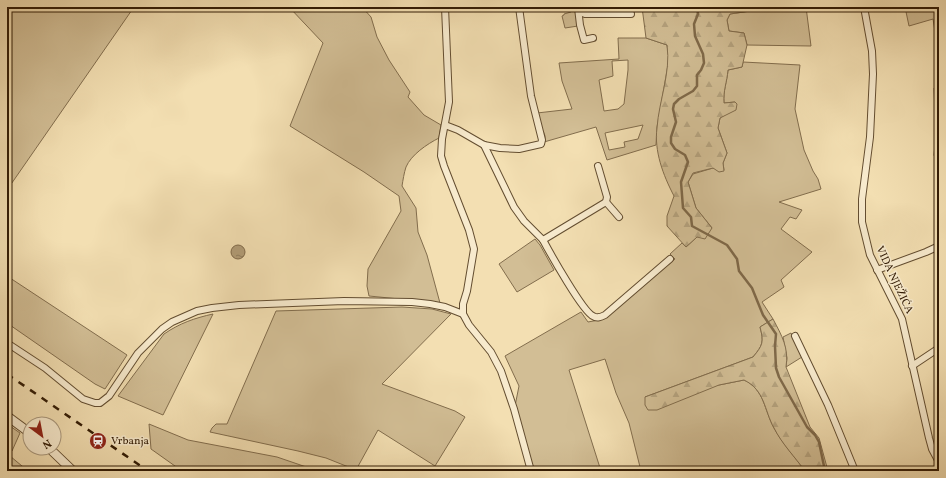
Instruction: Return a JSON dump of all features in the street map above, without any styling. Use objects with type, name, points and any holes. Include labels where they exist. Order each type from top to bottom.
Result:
[{"type":"street","points":[[444,7],[449,102],[442,139],[442,156],[444,166],[469,230],[474,249],[463,304],[463,314],[469,325],[491,352],[501,371],[514,409],[531,471]]},
{"type":"street","points":[[445,125],[458,130],[484,145],[513,149],[541,144],[542,142],[531,96],[519,7]]},
{"type":"street","points":[[578,7],[580,12],[584,14],[631,14]]},
{"type":"street","points":[[578,7],[580,25],[584,40],[593,38]]},
{"type":"street","name":"VIDA NJEŽIĆA","points":[[864,7],[873,74],[870,137],[861,211],[862,222],[870,256],[902,319],[907,335],[912,366],[929,438],[932,449],[939,462]]},
{"type":"street","points":[[484,145],[514,207],[524,221],[543,240],[560,270],[591,316],[598,318],[605,315],[670,259]]},
{"type":"street","points":[[598,166],[607,197],[606,202]]},
{"type":"street","points":[[543,240],[606,202]]},
{"type":"street","points":[[606,202],[620,217]]},
{"type":"street","points":[[877,270],[930,251],[939,246]]},
{"type":"street","points":[[7,343],[45,368],[83,399],[95,404],[109,396],[138,353],[162,329],[172,322],[197,311],[239,305],[351,301],[412,302],[438,305],[463,314]]},
{"type":"street","points":[[795,336],[828,405],[855,471]]},
{"type":"street","points":[[912,366],[939,348]]},
{"type":"street","points":[[7,416],[22,427]]},
{"type":"street","points":[[57,456],[74,471]]},
{"type":"green space","points":[[7,7],[134,7],[7,190]]},
{"type":"green space","points":[[289,7],[362,7],[371,17],[377,37],[389,60],[410,92],[408,97],[424,115],[441,125],[439,138],[420,150],[408,163],[405,169],[402,186],[416,208],[418,232],[427,255],[440,303],[369,296],[367,286],[368,269],[401,211],[399,196],[364,172],[290,126],[323,43]]},
{"type":"green space","points":[[571,7],[575,7],[578,26],[565,28],[562,16],[571,12]]},
{"type":"green space","points":[[642,7],[757,7],[757,10],[730,14],[727,20],[729,31],[744,33],[747,45],[742,67],[728,70],[724,103],[735,102],[737,104],[736,110],[720,118],[718,128],[727,153],[723,163],[724,171],[719,172],[713,168],[693,173],[688,182],[696,208],[712,228],[705,239],[697,237],[686,247],[667,226],[667,216],[674,196],[660,163],[656,137],[666,76],[668,55],[667,45],[646,38]]},
{"type":"green space","points":[[757,7],[806,7],[811,46],[747,45],[744,33],[729,31],[727,20],[730,14],[757,10]]},
{"type":"green space","points":[[905,7],[933,7],[939,14],[939,56],[933,19],[909,26]]},
{"type":"green space","points":[[618,38],[646,38],[667,45],[669,59],[657,127],[656,145],[607,160],[596,127],[544,142],[545,135],[540,126],[537,113],[572,109],[562,81],[559,63],[619,59]],"holes":[[[628,60],[624,104],[618,109],[604,111],[599,80],[613,76],[612,61]],[[643,125],[638,139],[624,142],[625,147],[609,150],[605,133]]]},
{"type":"green space","points":[[743,62],[800,65],[795,109],[804,150],[818,179],[821,189],[779,202],[802,210],[796,219],[790,217],[781,229],[812,252],[781,280],[784,287],[762,302],[773,319],[760,327],[762,343],[753,357],[645,397],[744,380],[756,389],[763,401],[777,434],[805,471],[641,471],[629,423],[616,393],[605,359],[569,370],[601,471],[534,471],[515,406],[519,386],[505,356],[581,312],[588,322],[604,319],[675,259],[670,254],[682,243],[686,247],[697,237],[712,228],[696,208],[688,182],[693,174],[713,168],[724,170],[723,163],[727,153],[718,128],[720,118],[726,114],[735,102],[724,103],[728,70],[742,67]]},
{"type":"green space","points":[[934,88],[939,88],[939,170],[934,155],[936,136]]},
{"type":"green space","points":[[535,239],[554,270],[517,292],[499,264]]},
{"type":"green space","points":[[7,276],[127,355],[105,389],[95,384],[7,323]]},
{"type":"green space","points":[[402,307],[432,309],[451,314],[382,384],[455,411],[465,417],[435,466],[378,430],[356,470],[326,458],[210,432],[216,424],[227,424],[276,311]]},
{"type":"green space","points":[[213,314],[163,415],[118,396],[164,334],[188,321]]},
{"type":"green space","points":[[773,319],[786,348],[786,367],[810,427],[819,438],[828,471],[805,471],[777,434],[763,401],[756,389],[744,380],[719,385],[657,410],[648,410],[645,405],[645,397],[753,357],[762,343],[760,327]]},
{"type":"green space","points":[[791,333],[802,357],[786,367],[787,358],[783,337]]},
{"type":"green space","points":[[7,424],[20,433],[12,451],[7,448]]},
{"type":"green space","points":[[149,424],[188,440],[277,457],[318,471],[182,471],[151,449]]},
{"type":"green space","points":[[10,456],[28,471],[7,471],[7,463]]},
{"type":"water","points":[[235,245],[241,245],[245,249],[245,255],[241,259],[235,259],[231,255],[231,249]]},
{"type":"waterway","points":[[697,7],[698,14],[694,24],[695,36],[703,54],[704,63],[697,75],[697,86],[693,91],[679,99],[674,104],[673,109],[676,122],[671,137],[671,143],[675,149],[685,155],[688,162],[681,182],[683,208],[691,217],[692,226],[727,245],[737,259],[739,271],[752,288],[763,315],[776,334],[776,368],[779,377],[807,427],[815,435],[819,442],[825,471]]},
{"type":"railway","points":[[7,374],[148,471]]},
{"type":"place","name":"Vrbanja","points":[[98,441]]}]
